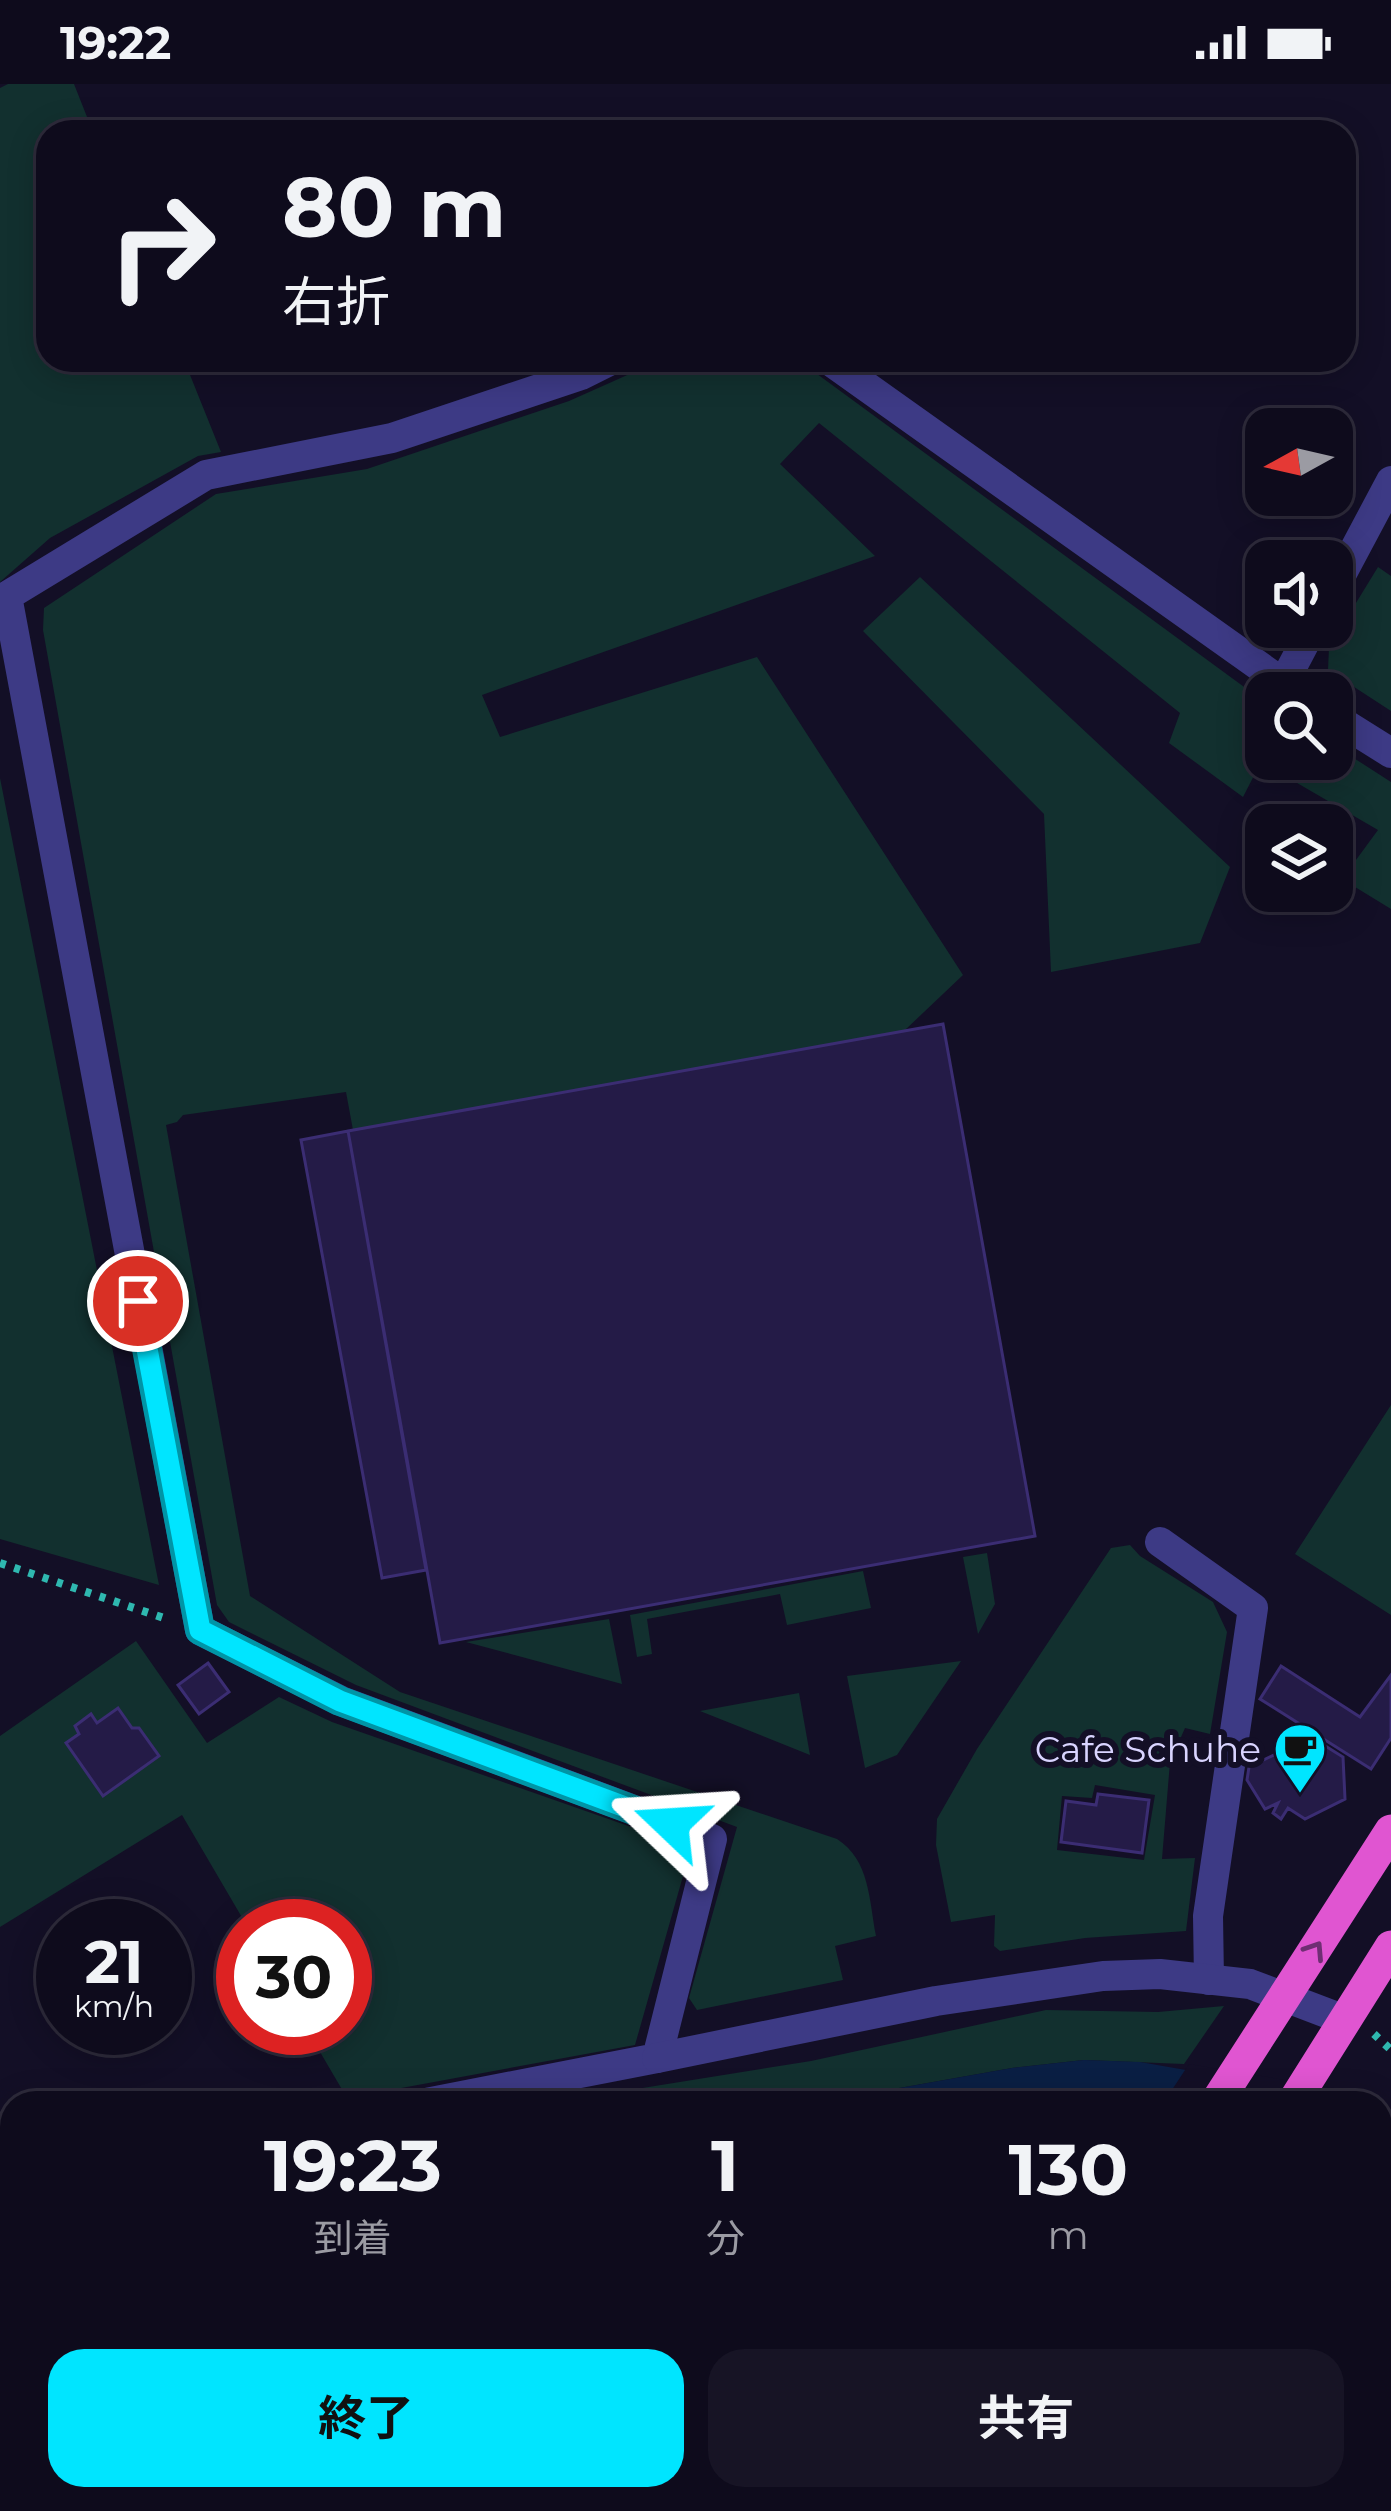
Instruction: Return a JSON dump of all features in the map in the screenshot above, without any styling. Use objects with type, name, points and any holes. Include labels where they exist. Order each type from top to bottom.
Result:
[{"type":"highway","points":[[1224,2091],[1391,1831]]},
{"type":"highway","points":[[1302,2091],[1391,1947]]},
{"type":"street","points":[[588,372],[392,438],[206,475],[7,596],[200,1630],[340,1701],[712,1839],[657,2059]]},
{"type":"street","points":[[846,372],[1268,672]]},
{"type":"street","points":[[1353,552],[1391,481]]},
{"type":"street","points":[[1353,729],[1391,753]]},
{"type":"street","points":[[1160,1543],[1253,1608],[1208,1916],[1209,1980]]},
{"type":"street","points":[[489,2091],[936,2001],[1103,1976],[1160,1974],[1250,1984],[1346,2020]]},
{"type":"path","points":[[0,1563],[200,1630]]},
{"type":"green space","points":[[74,84],[88,120],[36,120],[36,372],[189,372],[221,452],[198,456],[50,538],[0,582],[0,88]]},
{"type":"green space","points":[[634,372],[814,372],[1245,688],[1245,780],[1252,780],[1243,797],[1169,743],[1180,713],[819,423],[780,464],[875,556],[482,695],[500,737],[757,657],[963,975],[904,1031],[353,1130],[346,1092],[183,1115],[166,1125],[250,1596],[400,1692],[837,1839],[862,1869],[876,1936],[835,1946],[843,1980],[697,2010],[689,1998],[737,1827],[356,1685],[229,1622],[217,1605],[43,630],[44,608],[216,494],[367,469],[569,401]]},
{"type":"green space","points":[[1378,567],[1391,576],[1391,711],[1353,686],[1353,672],[1328,670],[1329,648],[1353,648],[1353,608]]},
{"type":"green space","points":[[920,577],[1230,867],[1200,943],[1051,972],[1044,814],[863,631]]},
{"type":"green space","points":[[1353,758],[1391,782],[1391,909],[1353,886],[1353,864],[1378,830],[1353,815],[1353,804],[1333,804],[1292,780],[1353,780]]},
{"type":"green space","points":[[0,778],[159,1585],[0,1539]]},
{"type":"green space","points":[[1391,1405],[1391,1615],[1295,1554]]},
{"type":"green space","points":[[1130,1545],[1213,1602],[1227,1632],[1210,1734],[1185,1728],[1170,1762],[1162,1859],[1195,1858],[1186,1931],[1085,1938],[1000,1951],[994,1946],[995,1915],[951,1922],[936,1845],[937,1819],[977,1749],[1111,1548]],"holes":[[[1095,1785],[1155,1795],[1144,1860],[1057,1850],[1062,1796],[1092,1798]]]},
{"type":"green space","points":[[987,1553],[995,1604],[978,1634],[963,1557]]},
{"type":"green space","points":[[863,1571],[871,1608],[787,1625],[780,1594],[647,1619],[652,1654],[637,1657],[630,1615]]},
{"type":"green space","points":[[609,1619],[622,1684],[466,1642]]},
{"type":"green space","points":[[136,1641],[207,1743],[279,1697],[332,1722],[674,1842],[685,1869],[635,2045],[385,2091],[343,2091],[322,2055],[372,2055],[372,1899],[231,1899],[182,1815],[46,1899],[36,1899],[36,1905],[0,1927],[0,1736]],"holes":[[[118,1709],[132,1728],[139,1728],[158,1757],[103,1795],[66,1743],[79,1734],[91,1715],[97,1723]]]},
{"type":"green space","points":[[961,1661],[897,1755],[865,1768],[847,1676]]},
{"type":"green space","points":[[799,1693],[810,1755],[700,1711]]},
{"type":"green space","points":[[1224,2006],[1184,2064],[1084,2060],[883,2091],[624,2091],[811,2061],[1046,2010],[1158,2012]]},
{"type":"water","points":[[1084,2060],[1140,2062],[1307,2091],[883,2091]]},
{"type":"pier","points":[[1189,2064],[1352,2091],[1171,2091]]},
{"type":"building","points":[[943,1024],[1035,1536],[440,1643],[348,1131]]},
{"type":"building","points":[[348,1131],[426,1570],[382,1578],[301,1140]]},
{"type":"building","points":[[208,1663],[229,1692],[199,1714],[178,1685]]},
{"type":"building","points":[[1281,1666],[1360,1717],[1391,1675],[1391,1738],[1371,1769],[1260,1699]]},
{"type":"building","points":[[118,1708],[159,1756],[103,1796],[66,1743],[79,1734],[75,1726],[91,1714],[97,1723]]},
{"type":"building","points":[[1311,1737],[1343,1757],[1345,1799],[1305,1819],[1288,1808],[1281,1819],[1273,1813],[1278,1803],[1265,1809],[1247,1780],[1249,1767]]},
{"type":"building","points":[[1098,1794],[1149,1800],[1142,1853],[1061,1842],[1066,1801],[1096,1805]]},
{"type":"place","name":"Cafe Schuhe","points":[[1300,1795]]},
{"type":"route","points":[[138,1301],[200,1630],[340,1701],[671,1824]]}]
